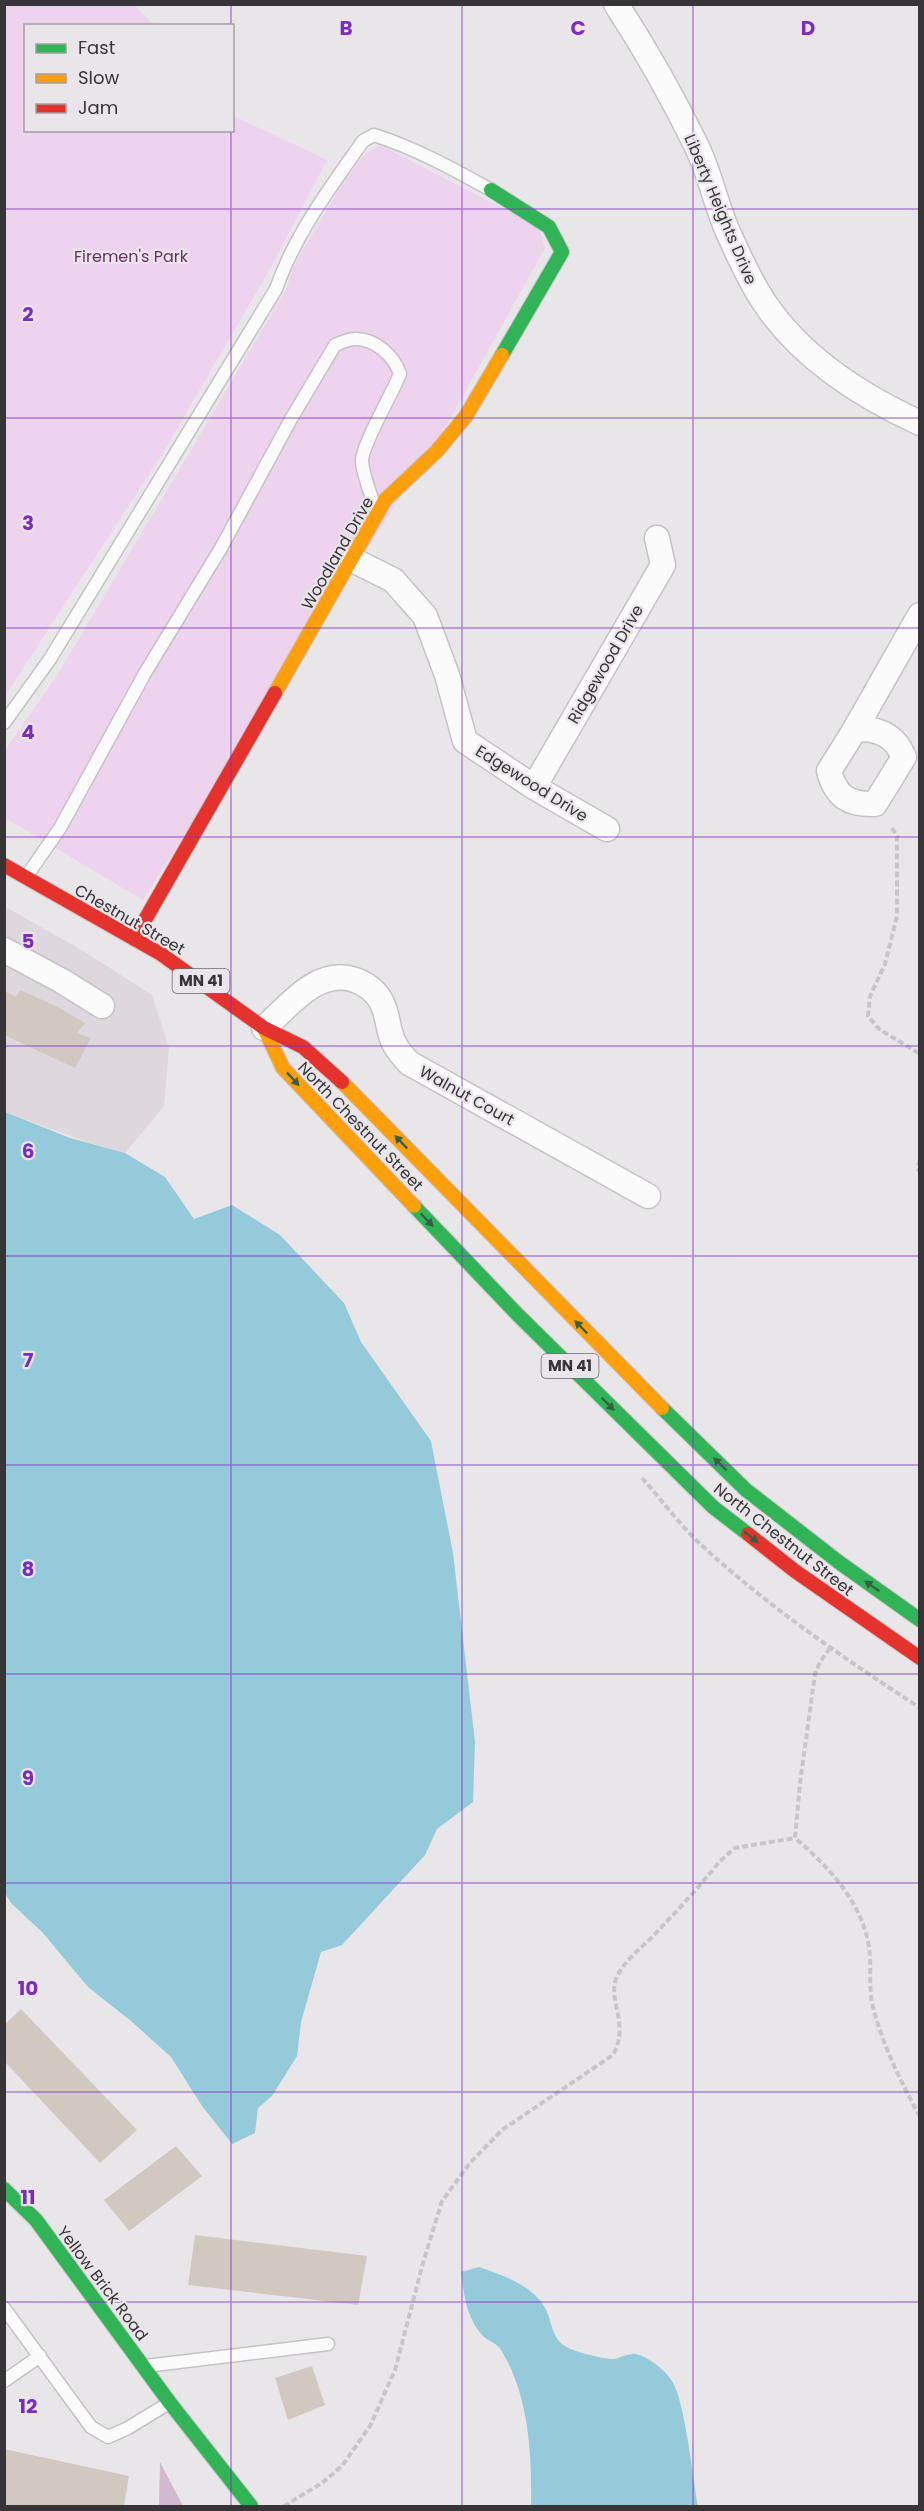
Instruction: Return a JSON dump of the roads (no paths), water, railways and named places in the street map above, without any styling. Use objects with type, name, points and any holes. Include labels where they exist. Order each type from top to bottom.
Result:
[{"type":"main road","name":"Woodland Drive","points":[[134,939],[353,560],[385,500],[437,451],[466,416],[561,252],[549,227],[491,190]]},
{"type":"main road","name":"Chestnut Street","points":[[4,865],[134,939],[202,982],[264,1028]]},
{"type":"main road","name":"North Chestnut Street","points":[[264,1028],[303,1047],[346,1085],[610,1357],[746,1490],[840,1563],[920,1620]]},
{"type":"main road","name":"North Chestnut Street","points":[[264,1028],[283,1068],[291,1077],[518,1315],[713,1507],[795,1571],[920,1658]]},
{"type":"main road","name":"Yellow Brick Road","points":[[4,2189],[36,2220],[170,2403],[251,2506]]},
{"type":"street","name":"Liberty Heights Drive","points":[[616,4],[655,65],[697,147],[727,230],[754,286],[766,305],[794,338],[852,387],[920,423]]},
{"type":"street","name":"Ridgewood Drive","points":[[534,787],[663,564],[657,538]]},
{"type":"street","name":"Edgewood Drive","points":[[353,560],[393,580],[425,616],[447,675],[465,741],[534,787],[607,829]]},
{"type":"street","points":[[854,731],[878,730],[893,740],[904,757],[875,804],[860,805],[849,801],[832,783],[829,771],[920,615]]},
{"type":"street","points":[[893,740],[920,741]]},
{"type":"street","points":[[4,950],[62,981],[102,1006]]},
{"type":"street","name":"Walnut Court","points":[[264,1028],[322,980],[335,976],[358,981],[372,989],[380,1000],[388,1015],[389,1031],[396,1048],[409,1063],[648,1196]]},
{"type":"lane","points":[[4,723],[50,659],[276,290],[285,262],[313,211],[363,141],[374,135],[393,141],[444,164],[491,190]]},
{"type":"lane","points":[[26,878],[60,828],[145,673],[221,548],[291,419],[335,345],[354,339],[378,345],[396,361],[400,374],[376,422],[362,459],[375,518]]},
{"type":"lane","points":[[4,2308],[91,2427],[108,2437],[170,2403]]},
{"type":"lane","points":[[145,2367],[328,2344]]},
{"type":"lane","points":[[4,2381],[40,2356]]},
{"type":"water","points":[[5,1112],[70,1138],[125,1153],[165,1177],[194,1219],[232,1205],[280,1235],[344,1303],[361,1342],[431,1441],[453,1553],[475,1742],[473,1802],[437,1829],[425,1855],[342,1945],[321,1952],[301,2022],[297,2056],[272,2096],[258,2108],[255,2133],[232,2144],[202,2106],[171,2057],[88,1987],[43,1933],[11,1903],[5,1893]]},
{"type":"water","points":[[479,2267],[515,2281],[538,2298],[547,2311],[554,2333],[560,2343],[565,2346],[582,2353],[609,2359],[636,2354],[656,2364],[665,2373],[677,2391],[681,2405],[698,2506],[531,2506],[531,2466],[527,2426],[518,2386],[501,2350],[477,2329],[469,2314],[465,2297],[461,2272]]},
{"type":"park label","name":"Firemen's Park","points":[[131,256]]}]
